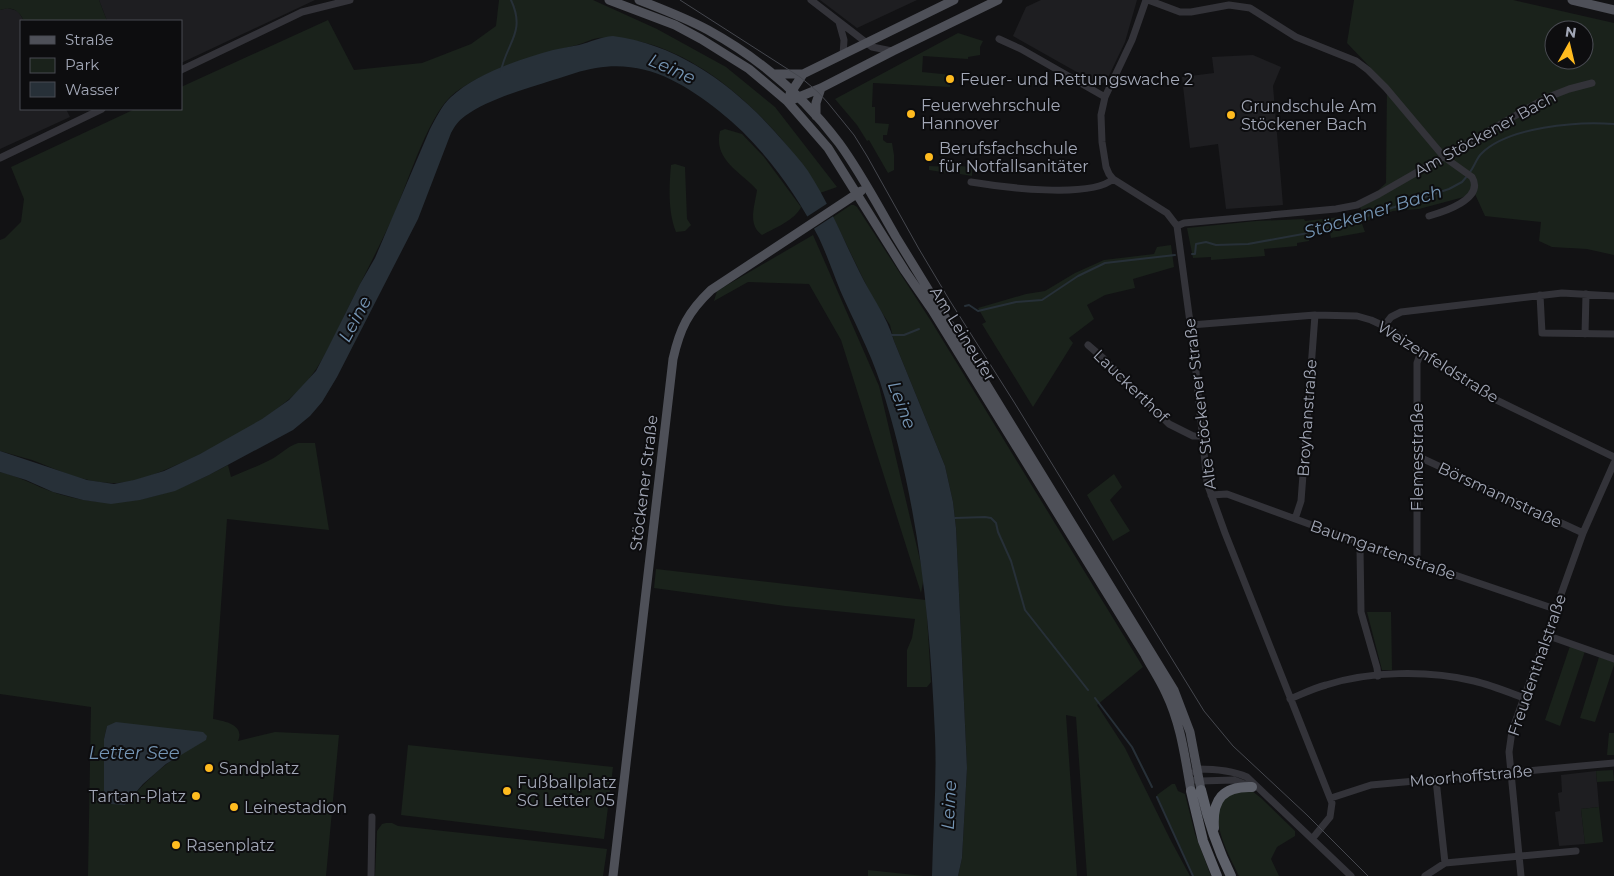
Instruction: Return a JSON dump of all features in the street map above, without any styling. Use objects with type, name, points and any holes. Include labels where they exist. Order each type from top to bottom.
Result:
[{"type":"highway","points":[[1216,841],[1214,809],[1220,797],[1239,786],[1252,787]]},
{"type":"highway","points":[[1197,788],[1231,876]]},
{"type":"highway","points":[[1197,788],[1203,841],[1217,876]]},
{"type":"main road","name":"Am Leineufer","points":[[608,0],[675,25],[701,38],[749,69],[787,101],[828,148],[905,271],[932,310],[1145,655],[1166,693],[1175,716],[1188,777],[1197,788]]},
{"type":"main road","name":"Am Leineufer","points":[[639,0],[680,16],[735,46],[795,93],[839,143],[1174,690],[1190,732],[1198,769],[1197,788]]},
{"type":"main road","points":[[773,74],[803,74],[954,0]]},
{"type":"main road","points":[[795,93],[821,88],[998,0]]},
{"type":"main road","points":[[1572,0],[1614,10]]},
{"type":"main road","points":[[787,101],[795,93],[803,74]]},
{"type":"main road","points":[[816,116],[816,103],[821,88]]},
{"type":"main road","name":"Stöckener Straße","points":[[613,876],[673,359],[679,336],[687,318],[711,290],[867,187]]},
{"type":"street","points":[[182,70],[302,12],[350,0]]},
{"type":"street","points":[[811,0],[867,43],[877,49],[893,51]]},
{"type":"street","points":[[1177,226],[1167,213],[1113,179],[1106,167],[1102,142],[1101,115],[1105,97],[1132,40],[1147,0],[1180,12],[1191,12],[1229,4],[1250,8],[1296,38],[1356,61],[1382,83],[1444,157],[1474,180],[1473,191],[1470,196],[1450,209],[1429,216]]},
{"type":"street","points":[[839,22],[844,40],[842,55]]},
{"type":"street","points":[[999,39],[1021,48],[1105,97]]},
{"type":"street","name":"Am Stöckener Bach","points":[[1177,226],[1184,223],[1336,208],[1369,200],[1546,98],[1592,83]]},
{"type":"street","points":[[0,158],[100,110]]},
{"type":"street","points":[[971,182],[1006,187],[1057,190],[1104,185],[1113,179]]},
{"type":"street","name":"Alte Stöckener Straße","points":[[1177,226],[1191,325],[1207,483],[1290,699],[1331,798]]},
{"type":"street","points":[[1585,334],[1586,294]]},
{"type":"street","points":[[1384,326],[1391,317],[1401,312],[1540,295],[1586,294],[1614,296]]},
{"type":"street","points":[[1540,295],[1542,332],[1614,334]]},
{"type":"street","name":"Weizenfeldstraße","points":[[1191,325],[1315,315],[1357,316],[1371,320],[1384,326],[1482,393],[1614,457]]},
{"type":"street","name":"Broyhanstraße","points":[[1295,520],[1301,501],[1315,315]]},
{"type":"street","name":"Lauckerthof","points":[[1088,345],[1169,424],[1193,436],[1202,436]]},
{"type":"street","name":"Flemesstraße","points":[[1417,562],[1417,363],[1420,352]]},
{"type":"street","name":"Börsmannstraße","points":[[1417,456],[1583,533]]},
{"type":"street","name":"Freudenthalstraße","points":[[1521,876],[1509,752],[1510,742],[1583,533],[1614,463]]},
{"type":"street","name":"Baumgartenstraße","points":[[1211,495],[1227,494],[1295,520],[1555,609]]},
{"type":"street","points":[[1361,543],[1360,602],[1378,676]]},
{"type":"street","points":[[1546,635],[1614,658]]},
{"type":"street","points":[[1290,699],[1325,685],[1358,677],[1410,674],[1441,675],[1474,681],[1524,698]]},
{"type":"street","name":"Moorhoffstraße","points":[[1331,798],[1371,785],[1614,763]]},
{"type":"street","points":[[1188,777],[1198,769],[1226,770],[1241,774],[1254,782],[1262,792],[1352,876]]},
{"type":"street","points":[[1197,788],[1234,780],[1262,792]]},
{"type":"street","points":[[1436,780],[1445,863]]},
{"type":"street","points":[[1312,839],[1330,817],[1332,808],[1331,798]]},
{"type":"street","points":[[371,876],[372,818]]},
{"type":"street","points":[[1425,876],[1445,863],[1576,851]]},
{"type":"shaded area","points":[[99,0],[315,0],[182,63],[182,20],[107,20]]},
{"type":"shaded area","points":[[820,0],[917,0],[857,28]]},
{"type":"shaded area","points":[[1041,0],[1137,0],[1125,42],[1106,82],[1098,84],[1013,36],[1026,7]]},
{"type":"shaded area","points":[[7,8],[18,11],[23,20],[20,20],[20,110],[66,110],[70,117],[0,149],[0,10]]},
{"type":"shaded area","name":"Grundschule Am Stöckener Bach","points":[[1253,55],[1281,67],[1273,86],[1283,205],[1226,209],[1218,144],[1190,148],[1182,77],[1214,73],[1212,57]]},
{"type":"shaded area","points":[[1596,771],[1599,807],[1581,809],[1585,844],[1559,846],[1555,812],[1560,811],[1558,793],[1562,792],[1561,775]]},
{"type":"green space","points":[[0,0],[99,0],[107,20],[23,20],[15,10],[8,8],[0,10]]},
{"type":"green space","points":[[499,0],[593,0],[657,29],[726,67],[775,107],[837,187],[820,193],[787,146],[744,101],[695,64],[669,51],[639,41],[601,38],[529,58],[498,69],[467,84],[450,97],[441,108],[425,137],[393,217],[328,349],[302,387],[278,408],[219,445],[190,459],[152,475],[121,483],[81,478],[32,460],[0,451],[0,240],[5,238],[21,222],[24,199],[11,167],[133,110],[182,110],[182,87],[328,20],[354,70],[422,63],[471,44],[496,26]]},
{"type":"green space","points":[[1354,0],[1513,0],[1614,23],[1614,255],[1587,249],[1552,247],[1539,241],[1541,222],[1485,216],[1475,194],[1419,209],[1393,211],[1366,221],[1360,207],[1386,183],[1387,85],[1347,43]]},
{"type":"green space","points":[[958,33],[983,41],[980,47],[980,55],[968,57],[968,59],[923,56],[922,72],[952,75],[950,87],[873,83],[872,107],[875,107],[875,123],[889,124],[887,135],[883,135],[883,140],[887,143],[892,143],[894,170],[888,173],[869,140],[867,141],[857,125],[835,99]]},
{"type":"green space","points":[[725,129],[742,134],[764,157],[801,207],[789,220],[762,235],[757,231],[753,220],[757,190],[730,165],[724,158],[721,150],[719,141],[720,131]]},
{"type":"green space","points":[[675,164],[685,167],[687,219],[691,225],[685,231],[676,232],[670,208],[671,165]]},
{"type":"green space","points":[[929,166],[950,167],[950,171],[948,173],[929,170]]},
{"type":"green space","points":[[958,166],[972,167],[972,176],[960,174]]},
{"type":"green space","points":[[851,205],[857,207],[931,321],[1143,667],[1097,705],[1125,748],[1190,876],[1087,876],[1076,717],[1066,715],[1077,876],[958,876],[962,858],[967,768],[956,528],[953,502],[945,466],[894,341],[890,325],[873,299],[833,217]]},
{"type":"green space","points":[[1358,213],[1365,232],[1331,238],[1330,233],[1309,236],[1309,241],[1297,243],[1297,246],[1264,249],[1265,256],[1211,260],[1211,257],[1193,258],[1187,228],[1256,221],[1304,219],[1305,221]]},
{"type":"green space","points":[[813,235],[879,386],[924,577],[921,593],[841,340],[809,284],[748,282],[714,301],[717,291]]},
{"type":"green space","points":[[1171,245],[1174,267],[1133,279],[1135,288],[1105,295],[1087,305],[1094,319],[1069,338],[1073,343],[1033,407],[982,324],[986,322],[978,308],[1026,294],[1045,291],[1075,273],[1104,260],[1154,254],[1157,247]]},
{"type":"green space","points":[[298,443],[315,443],[329,530],[227,519],[213,719],[233,725],[239,731],[238,741],[275,732],[339,735],[326,876],[88,876],[91,707],[0,694],[0,472],[77,499],[122,502],[144,499],[165,493],[185,486],[228,465],[231,477],[276,457]],"holes":[[[107,726],[181,754],[151,777],[125,805],[104,798],[104,739]]]},
{"type":"green space","points":[[1114,474],[1122,487],[1110,500],[1130,531],[1113,541],[1087,495]]},
{"type":"green space","points":[[656,569],[926,600],[931,682],[927,687],[907,687],[907,650],[912,638],[915,619],[785,606],[654,588]]},
{"type":"green space","points":[[1367,612],[1391,612],[1392,670],[1382,670]]},
{"type":"green space","points":[[1570,646],[1585,651],[1560,726],[1545,720]]},
{"type":"green space","points":[[1599,657],[1614,662],[1614,665],[1595,722],[1580,718]]},
{"type":"green space","points":[[1609,733],[1614,733],[1614,755],[1607,755]]},
{"type":"green space","name":"Fußballplatz SG Letter 05","points":[[408,745],[613,767],[604,839],[401,815]]},
{"type":"green space","points":[[1613,770],[1614,781],[1597,782],[1596,771]]},
{"type":"green space","points":[[1172,784],[1175,784],[1178,791],[1185,794],[1195,834],[1211,876],[1194,876],[1157,795]]},
{"type":"green space","points":[[1252,791],[1295,831],[1295,836],[1277,847],[1271,859],[1279,876],[1239,876],[1223,840],[1218,820],[1222,803],[1231,793]]},
{"type":"green space","points":[[1599,807],[1603,842],[1585,844],[1581,809]]},
{"type":"green space","points":[[382,824],[398,826],[607,849],[603,876],[375,876],[377,831]]},
{"type":"green space","points":[[868,870],[924,876],[868,876]]},
{"type":"water","name":"Leine","points":[[613,36],[663,49],[686,60],[729,88],[767,123],[816,183],[891,332],[945,466],[953,502],[956,528],[967,768],[962,858],[958,876],[932,876],[935,753],[930,646],[913,514],[893,426],[876,370],[819,238],[810,220],[776,169],[749,138],[719,111],[691,91],[662,76],[647,70],[631,67],[614,66],[591,69],[508,95],[485,104],[460,120],[451,133],[418,219],[337,377],[322,402],[310,416],[293,430],[175,491],[140,500],[111,504],[83,500],[53,492],[26,480],[0,472],[0,451],[87,480],[114,484],[134,480],[164,471],[200,454],[262,419],[289,400],[316,371],[375,258],[430,129],[448,100],[473,81],[499,68],[553,50]]},
{"type":"water","name":"Letter See","points":[[116,722],[203,732],[207,736],[206,740],[166,764],[143,784],[125,805],[111,804],[104,798],[104,739],[107,726]]},
{"type":"pier","points":[[828,203],[835,215],[812,230],[805,218]]},
{"type":"waterway","points":[[501,71],[516,29],[517,21],[511,0]]},
{"type":"waterway","name":"Stöckener Bach","points":[[1469,173],[1481,154],[1493,145],[1525,132],[1563,125],[1614,124]]},
{"type":"waterway","name":"Stöckener Bach","points":[[1192,254],[1195,254],[1196,244],[1206,242],[1216,245],[1248,244],[1325,230],[1449,189],[1462,182],[1468,175]]},
{"type":"waterway","name":"Stöckener Bach","points":[[965,306],[969,305],[978,311],[1016,302],[1042,300],[1078,276],[1105,263],[1175,255]]},
{"type":"waterway","name":"Stöckener Bach","points":[[890,335],[904,335],[919,329]]},
{"type":"waterway","points":[[955,518],[985,517],[991,518],[996,523],[1011,561],[1025,610],[1088,690]]},
{"type":"waterway","points":[[1095,698],[1132,747],[1152,787]]},
{"type":"waterway","points":[[1157,797],[1193,876]]},
{"type":"tram line","points":[[680,0],[800,77],[818,92],[854,135],[950,301],[1204,711],[1233,746],[1307,815],[1368,876]]},
{"type":"place","name":"Feuer- und Rettungswache 2","points":[[950,79]]},
{"type":"place","name":"Feuerwehrschule Hannover","points":[[911,114]]},
{"type":"place","name":"Grundschule Am Stöckener Bach","points":[[1231,115]]},
{"type":"place","name":"Berufsfachschule für Notfallsanitäter","points":[[929,157]]},
{"type":"place","name":"Sandplatz","points":[[209,768]]},
{"type":"place","name":"Fußballplatz SG Letter 05","points":[[507,791]]},
{"type":"place","name":"Tartan-Platz","points":[[196,796]]},
{"type":"place","name":"Leinestadion","points":[[234,807]]},
{"type":"place","name":"Rasenplatz","points":[[176,845]]}]
